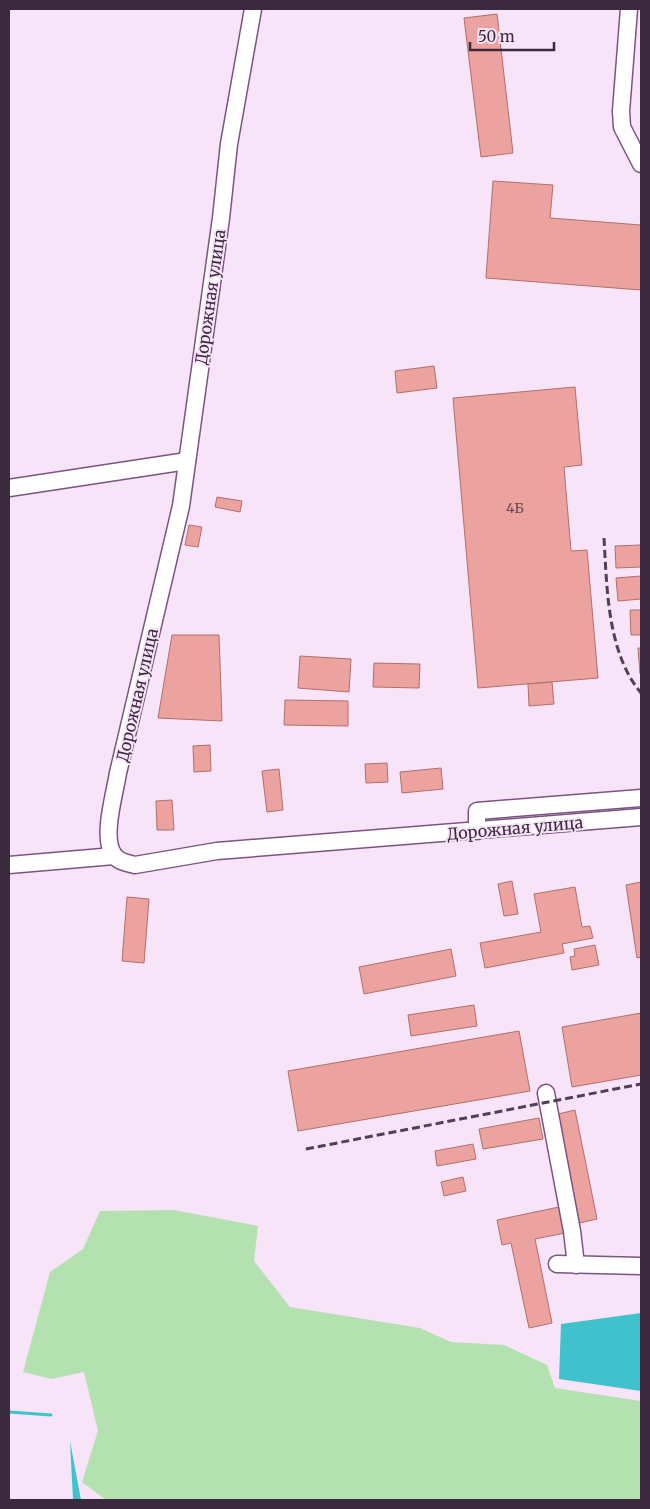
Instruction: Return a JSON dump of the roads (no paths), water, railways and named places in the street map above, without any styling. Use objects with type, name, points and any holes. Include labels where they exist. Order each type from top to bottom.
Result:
[{"type":"street","name":"Дорожная улица","points":[[253,9],[229,144],[221,218],[181,506],[118,773],[108,839],[114,856],[123,862],[135,865],[217,851],[641,817]]},
{"type":"street","points":[[629,9],[621,111],[622,127],[641,164]]},
{"type":"street","points":[[9,488],[187,461]]},
{"type":"street","points":[[477,831],[477,811],[641,798]]},
{"type":"street","points":[[9,865],[114,856]]},
{"type":"street","points":[[546,1093],[572,1231],[576,1264]]},
{"type":"street","points":[[557,1264],[641,1266]]},
{"type":"water","points":[[641,1313],[641,1391],[559,1379],[561,1324]]},
{"type":"water","points":[[70,1441],[81,1500],[73,1500]]},
{"type":"waterway","points":[[9,1412],[51,1415]]},
{"type":"railway","points":[[604,538],[608,598],[615,639],[621,659],[641,693]]},
{"type":"railway","points":[[306,1149],[641,1084]]}]
